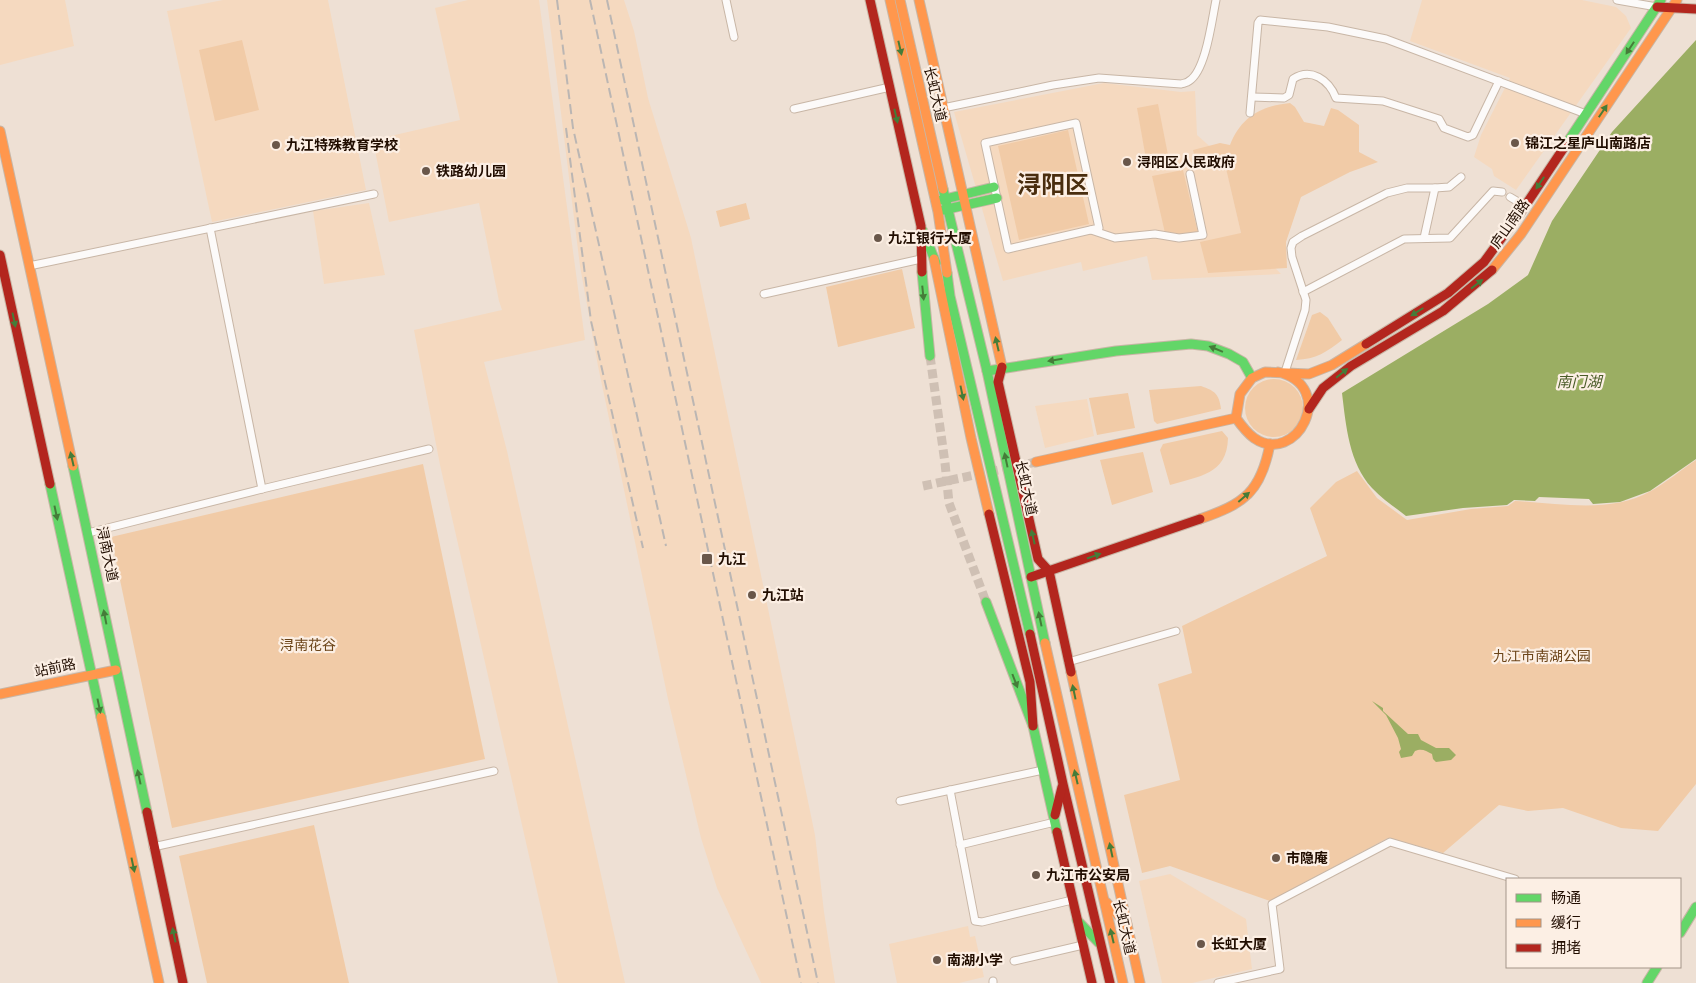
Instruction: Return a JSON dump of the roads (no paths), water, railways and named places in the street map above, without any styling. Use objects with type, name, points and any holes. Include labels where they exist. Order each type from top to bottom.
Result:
[{"type":"main road","points":[[870,0],[920,226],[950,296]]},
{"type":"main road","name":"长虹大道","points":[[890,0],[940,200],[987,371],[1031,577],[1123,983]]},
{"type":"main road","name":"长虹大道","points":[[900,0],[940,200]]},
{"type":"main road","points":[[919,0],[1002,368],[998,382],[1038,559],[1049,571],[1140,983]]},
{"type":"main road","name":"庐山南路","points":[[1309,409],[1323,388],[1351,366],[1443,310],[1490,273],[1521,234],[1678,0]]},
{"type":"main road","points":[[1659,4],[1672,9],[1696,9]]},
{"type":"main road","name":"庐山南路","points":[[1281,372],[1309,374],[1332,365],[1448,293],[1484,262],[1525,206],[1659,4]]},
{"type":"main road","name":"浔南大道","points":[[0,131],[88,533],[183,983]]},
{"type":"main road","points":[[940,200],[994,187]]},
{"type":"main road","points":[[943,210],[997,198]]},
{"type":"main road","name":"长虹大道","points":[[943,210],[950,296],[1016,572],[1110,983]]},
{"type":"main road","points":[[920,226],[921,259],[930,356]]},
{"type":"main road","points":[[0,255],[158,983]]},
{"type":"main road","points":[[934,260],[971,438],[1030,682],[1033,726]]},
{"type":"main road","points":[[987,371],[1116,351],[1191,344],[1208,346],[1229,354],[1243,362],[1252,378]]},
{"type":"main road","points":[[1265,372],[1281,372],[1294,378],[1304,388],[1309,409],[1308,418],[1299,433],[1287,441],[1270,444],[1257,440],[1245,430],[1236,418],[1240,394],[1252,378],[1265,372]]},
{"type":"main road","points":[[1036,462],[1236,418]]},
{"type":"main road","points":[[1031,577],[1224,511],[1245,498],[1257,485],[1267,464],[1270,444]]},
{"type":"main road","points":[[986,602],[1033,726],[1092,983]]},
{"type":"main road","name":"站前路","points":[[0,694],[116,670]]},
{"type":"main road","points":[[1054,820],[1063,784]]},
{"type":"main road","points":[[1104,900],[1128,925]]},
{"type":"main road","points":[[1681,930],[1696,907]]},
{"type":"main road","points":[[1077,920],[1100,944]]},
{"type":"main road","points":[[1647,983],[1657,968]]},
{"type":"street","points":[[726,0],[734,37]]},
{"type":"street","points":[[943,108],[1070,82],[1099,78],[1181,84],[1190,81],[1207,48],[1216,0]]},
{"type":"street","points":[[1617,0],[1659,4]]},
{"type":"street","points":[[1250,113],[1258,23],[1260,20],[1328,28],[1386,39],[1586,114]]},
{"type":"street","points":[[1252,97],[1284,98],[1289,94],[1292,79],[1305,74],[1313,75],[1327,82],[1336,98],[1383,101],[1439,120],[1444,128],[1468,137],[1473,135],[1499,81]]},
{"type":"street","points":[[794,110],[890,87]]},
{"type":"street","points":[[1076,123],[1099,228],[1091,230],[1008,249],[985,143],[1076,123]]},
{"type":"street","points":[[1091,230],[1115,238],[1155,234],[1179,238],[1203,235],[1190,174]]},
{"type":"street","points":[[1281,372],[1305,310],[1306,300],[1292,257],[1291,248],[1293,242],[1387,193],[1407,188],[1449,188],[1461,177]]},
{"type":"street","points":[[1424,238],[1435,188]]},
{"type":"street","points":[[1303,292],[1404,239],[1424,238],[1440,240],[1450,238],[1493,191],[1502,192]]},
{"type":"street","points":[[29,266],[374,194]]},
{"type":"street","points":[[1510,197],[1525,206]]},
{"type":"street","points":[[210,228],[262,489]]},
{"type":"street","points":[[764,294],[921,259]]},
{"type":"street","points":[[88,533],[429,449]]},
{"type":"street","points":[[1068,662],[1176,631]]},
{"type":"street","points":[[900,801],[1043,770]]},
{"type":"street","points":[[153,847],[494,771]]},
{"type":"street","points":[[950,790],[975,921],[982,922],[1072,900]]},
{"type":"street","points":[[960,845],[1054,820]]},
{"type":"street","points":[[1218,983],[1280,969],[1272,904],[1390,842],[1512,878]]},
{"type":"street","points":[[1014,961],[1083,945]]},
{"type":"water","name":"南门湖","points":[[1696,40],[1696,459],[1650,491],[1620,502],[1593,504],[1589,499],[1539,497],[1535,501],[1514,500],[1507,505],[1463,508],[1406,516],[1372,488],[1358,467],[1350,444],[1342,393],[1488,304],[1528,275],[1552,221],[1612,132]]},
{"type":"water","points":[[1372,701],[1383,708],[1383,711],[1408,734],[1418,734],[1421,740],[1436,748],[1449,748],[1456,755],[1451,760],[1436,762],[1432,754],[1420,750],[1415,751],[1412,756],[1401,758],[1398,738],[1386,715]]},
{"type":"tunnel","points":[[930,356],[949,503],[986,602]]},
{"type":"tunnel","points":[[923,486],[1036,462]]},
{"type":"railway","points":[[557,0],[573,128],[666,546]]},
{"type":"railway","points":[[590,0],[801,983]]},
{"type":"railway","points":[[607,0],[818,983]]},
{"type":"railway","points":[[566,128],[591,321],[643,548]]},
{"type":"place","name":"锦江之星庐山南路店","points":[[1515,143]]},
{"type":"place","name":"九江特殊教育学校","points":[[276,145]]},
{"type":"place","name":"浔阳区人民政府","points":[[1127,162]]},
{"type":"place","name":"铁路幼儿园","points":[[426,171]]},
{"type":"place","name":"九江银行大厦","points":[[878,238]]},
{"type":"place","name":"九江","points":[[707,559]]},
{"type":"place","name":"九江站","points":[[752,595]]},
{"type":"place","name":"市隐庵","points":[[1276,858]]},
{"type":"place","name":"九江市公安局","points":[[1036,875]]},
{"type":"place","name":"长虹大厦","points":[[1201,944]]},
{"type":"place","name":"南湖小学","points":[[937,960]]},
{"type":"district","name":"浔阳区","points":[[1053,184]]},
{"type":"park label","name":"浔南花谷","points":[[308,645]]},
{"type":"park label","name":"九江市南湖公园","points":[[1542,656]]}]
